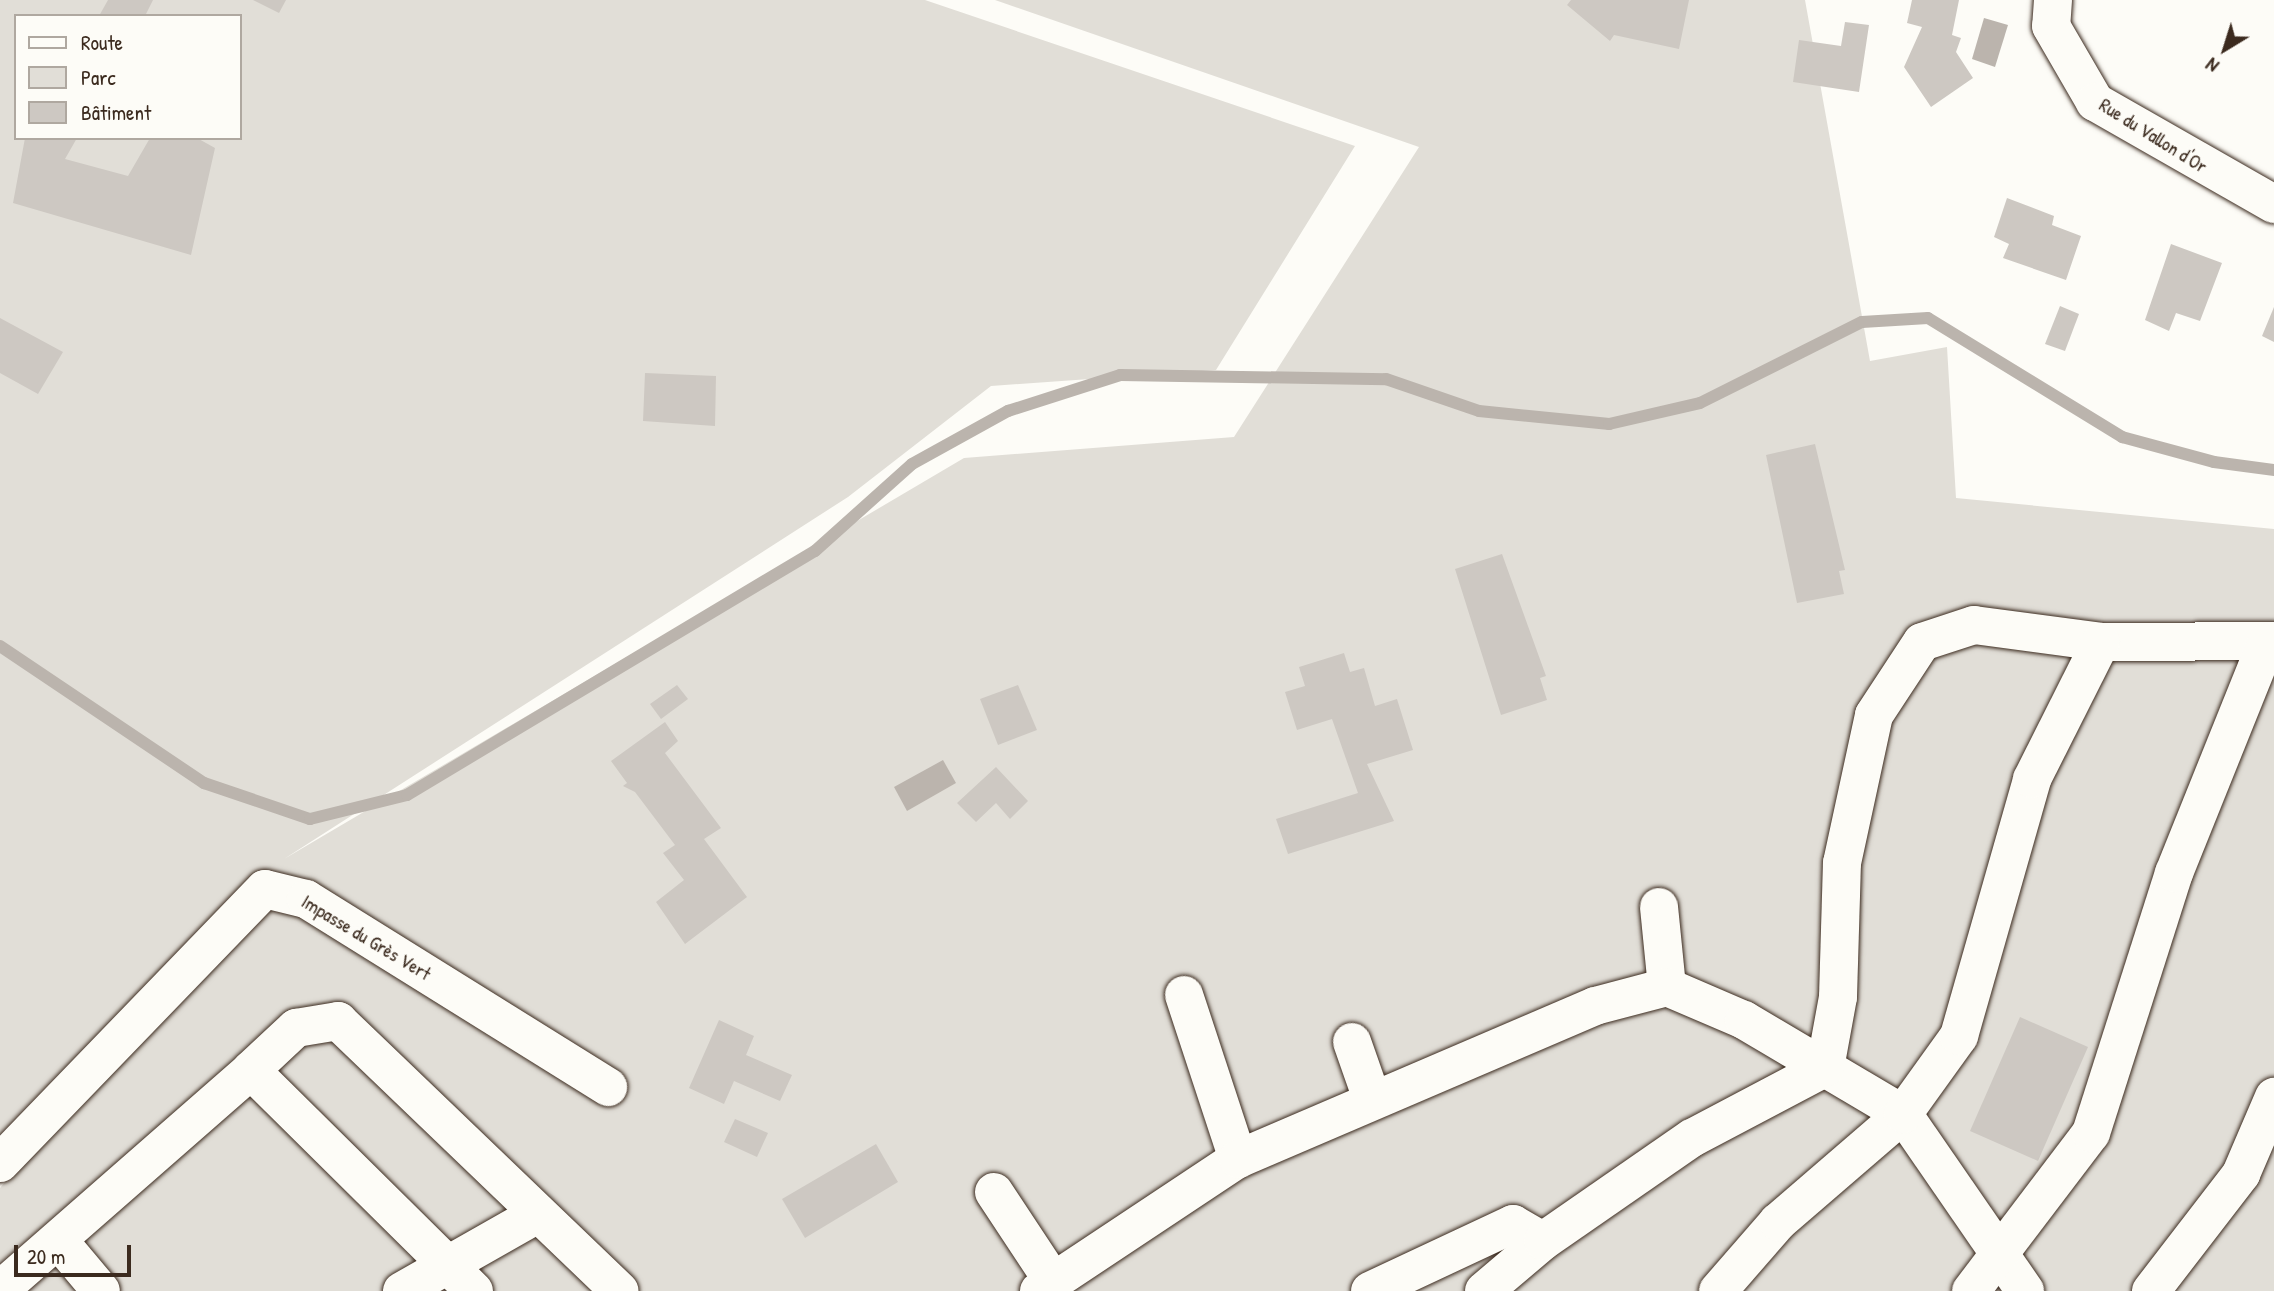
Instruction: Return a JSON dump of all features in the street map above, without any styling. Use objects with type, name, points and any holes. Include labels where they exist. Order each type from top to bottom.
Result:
[{"type":"street","name":"Rue du Vallon d'Or","points":[[2053,0],[2051,26],[2095,102],[2274,204]]},
{"type":"street","points":[[1825,1068],[1838,997],[1842,863],[1874,715],[1922,642],[1974,625],[2101,642],[2271,642],[2175,873],[2091,1133],[1971,1291]]},
{"type":"street","points":[[1718,1291],[1778,1222],[1903,1114],[1959,1036],[2032,779],[2101,642]]},
{"type":"street","name":"Impasse du Grès Vert","points":[[0,1163],[265,889],[306,898],[608,1087]]},
{"type":"street","points":[[1658,907],[1667,987]]},
{"type":"street","points":[[994,1192],[1045,1284],[1238,1159],[1372,1099],[1595,1006],[1667,987],[1744,1020],[1903,1114],[2003,1252],[2025,1291]]},
{"type":"street","points":[[1184,995],[1238,1159]]},
{"type":"street","points":[[0,1290],[59,1241],[296,1028],[338,1021],[536,1215],[620,1291]]},
{"type":"street","points":[[1352,1042],[1372,1099]]},
{"type":"street","points":[[1484,1291],[1543,1241],[1692,1138],[1825,1068]]},
{"type":"street","points":[[251,1070],[463,1278]]},
{"type":"street","points":[[2151,1291],[2241,1174],[2274,1097]]},
{"type":"street","points":[[402,1291],[463,1278],[536,1215]]},
{"type":"street","points":[[1370,1291],[1513,1224],[1543,1241]]},
{"type":"street","points":[[59,1241],[101,1291]]},
{"type":"green space","points":[[0,0],[925,0],[1355,146],[1216,370],[991,386],[848,497],[284,859],[964,458],[1234,437],[1419,147],[995,0],[1805,0],[1870,361],[1947,347],[1956,498],[2274,529],[2274,1291],[0,1291],[0,1188],[251,883],[0,1141]]},
{"type":"shaded area","points":[[1984,18],[2008,25],[1995,67],[1972,59]]},
{"type":"shaded area","points":[[943,760],[956,783],[907,811],[894,787]]},
{"type":"building","points":[[108,0],[153,0],[146,14],[100,14]]},
{"type":"building","points":[[253,0],[286,0],[279,13]]},
{"type":"building","points":[[1571,0],[1689,0],[1679,49],[1614,35],[1610,41],[1567,5]]},
{"type":"building","points":[[1912,0],[1959,0],[1952,35],[1961,38],[1956,52],[1973,78],[1931,107],[1904,67],[1922,27],[1907,23]]},
{"type":"building","points":[[1845,22],[1869,25],[1859,92],[1793,82],[1799,40],[1841,46]]},
{"type":"building","points":[[25,140],[76,140],[65,159],[128,176],[149,140],[201,140],[215,148],[191,255],[13,203]]},
{"type":"building","points":[[2007,198],[2054,216],[2052,225],[2081,236],[2066,280],[2003,258],[2009,244],[1994,237]]},
{"type":"building","points":[[2171,244],[2222,263],[2200,321],[2176,313],[2169,331],[2145,320]]},
{"type":"building","points":[[2060,306],[2079,314],[2065,351],[2045,344]]},
{"type":"building","points":[[2274,307],[2274,342],[2262,336]]},
{"type":"building","points":[[0,318],[63,352],[38,394],[0,373]]},
{"type":"building","points":[[645,373],[716,376],[715,426],[643,421]]},
{"type":"building","points":[[1815,444],[1845,570],[1839,571],[1844,594],[1797,603],[1766,455]]},
{"type":"building","points":[[1502,554],[1546,676],[1540,678],[1547,700],[1501,715],[1455,569]]},
{"type":"building","points":[[1344,653],[1350,672],[1364,668],[1375,706],[1397,699],[1413,750],[1367,764],[1394,821],[1288,854],[1276,819],[1358,793],[1332,719],[1297,730],[1285,692],[1305,686],[1299,667]]},
{"type":"building","points":[[677,685],[688,699],[661,719],[650,704]]},
{"type":"building","points":[[1018,685],[1037,730],[998,745],[980,699]]},
{"type":"building","points":[[665,722],[678,741],[665,753],[721,828],[704,839],[747,897],[685,944],[656,902],[684,880],[663,853],[675,845],[635,792],[623,786],[627,783],[611,761]]},
{"type":"building","points":[[996,767],[1028,801],[1010,819],[996,803],[976,822],[957,803]]},
{"type":"building","points":[[2020,1017],[2088,1047],[2038,1161],[1970,1131]]},
{"type":"building","points":[[719,1020],[754,1036],[746,1055],[792,1075],[780,1101],[734,1081],[724,1104],[689,1088]]},
{"type":"building","points":[[735,1119],[768,1133],[757,1157],[724,1142]]},
{"type":"building","points":[[876,1144],[898,1182],[805,1238],[782,1199]]},
{"type":"waterway","points":[[0,646],[204,783],[310,819],[407,795],[815,551],[912,464],[1008,411],[1120,375],[1386,379],[1479,411],[1609,424],[1700,403],[1862,322],[1928,318],[2122,437],[2214,462],[2274,470]]}]
